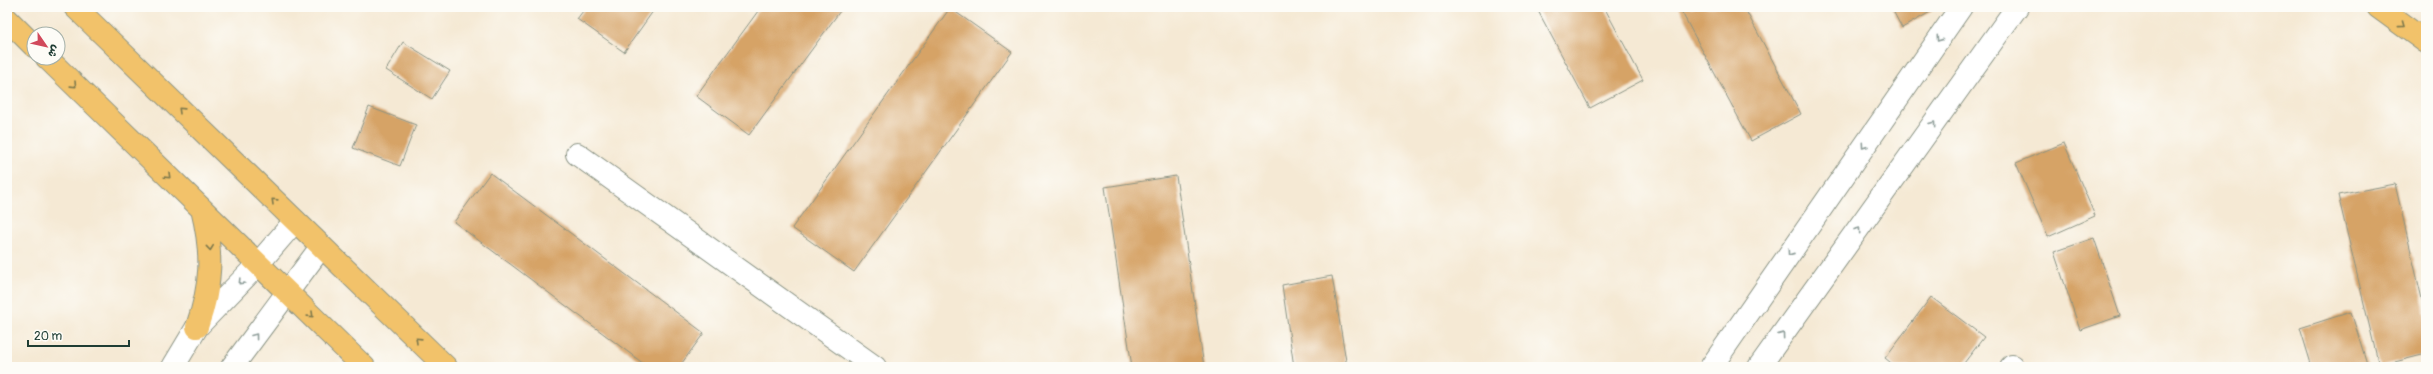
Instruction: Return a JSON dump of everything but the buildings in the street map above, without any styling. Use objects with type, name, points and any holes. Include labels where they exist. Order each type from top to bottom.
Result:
[{"type":"main road","points":[[75,7],[446,367]]},
{"type":"main road","points":[[2378,7],[2426,42]]},
{"type":"main road","points":[[7,20],[26,38]]},
{"type":"main road","points":[[55,66],[364,367]]},
{"type":"main road","points":[[197,327],[210,281],[209,239],[202,210]]},
{"type":"street","points":[[1711,367],[1961,7]]},
{"type":"street","points":[[1759,367],[2017,7]]},
{"type":"street","points":[[577,154],[875,367]]},
{"type":"street","points":[[173,367],[197,327],[258,264],[295,221]]},
{"type":"street","points":[[232,367],[321,247]]}]
